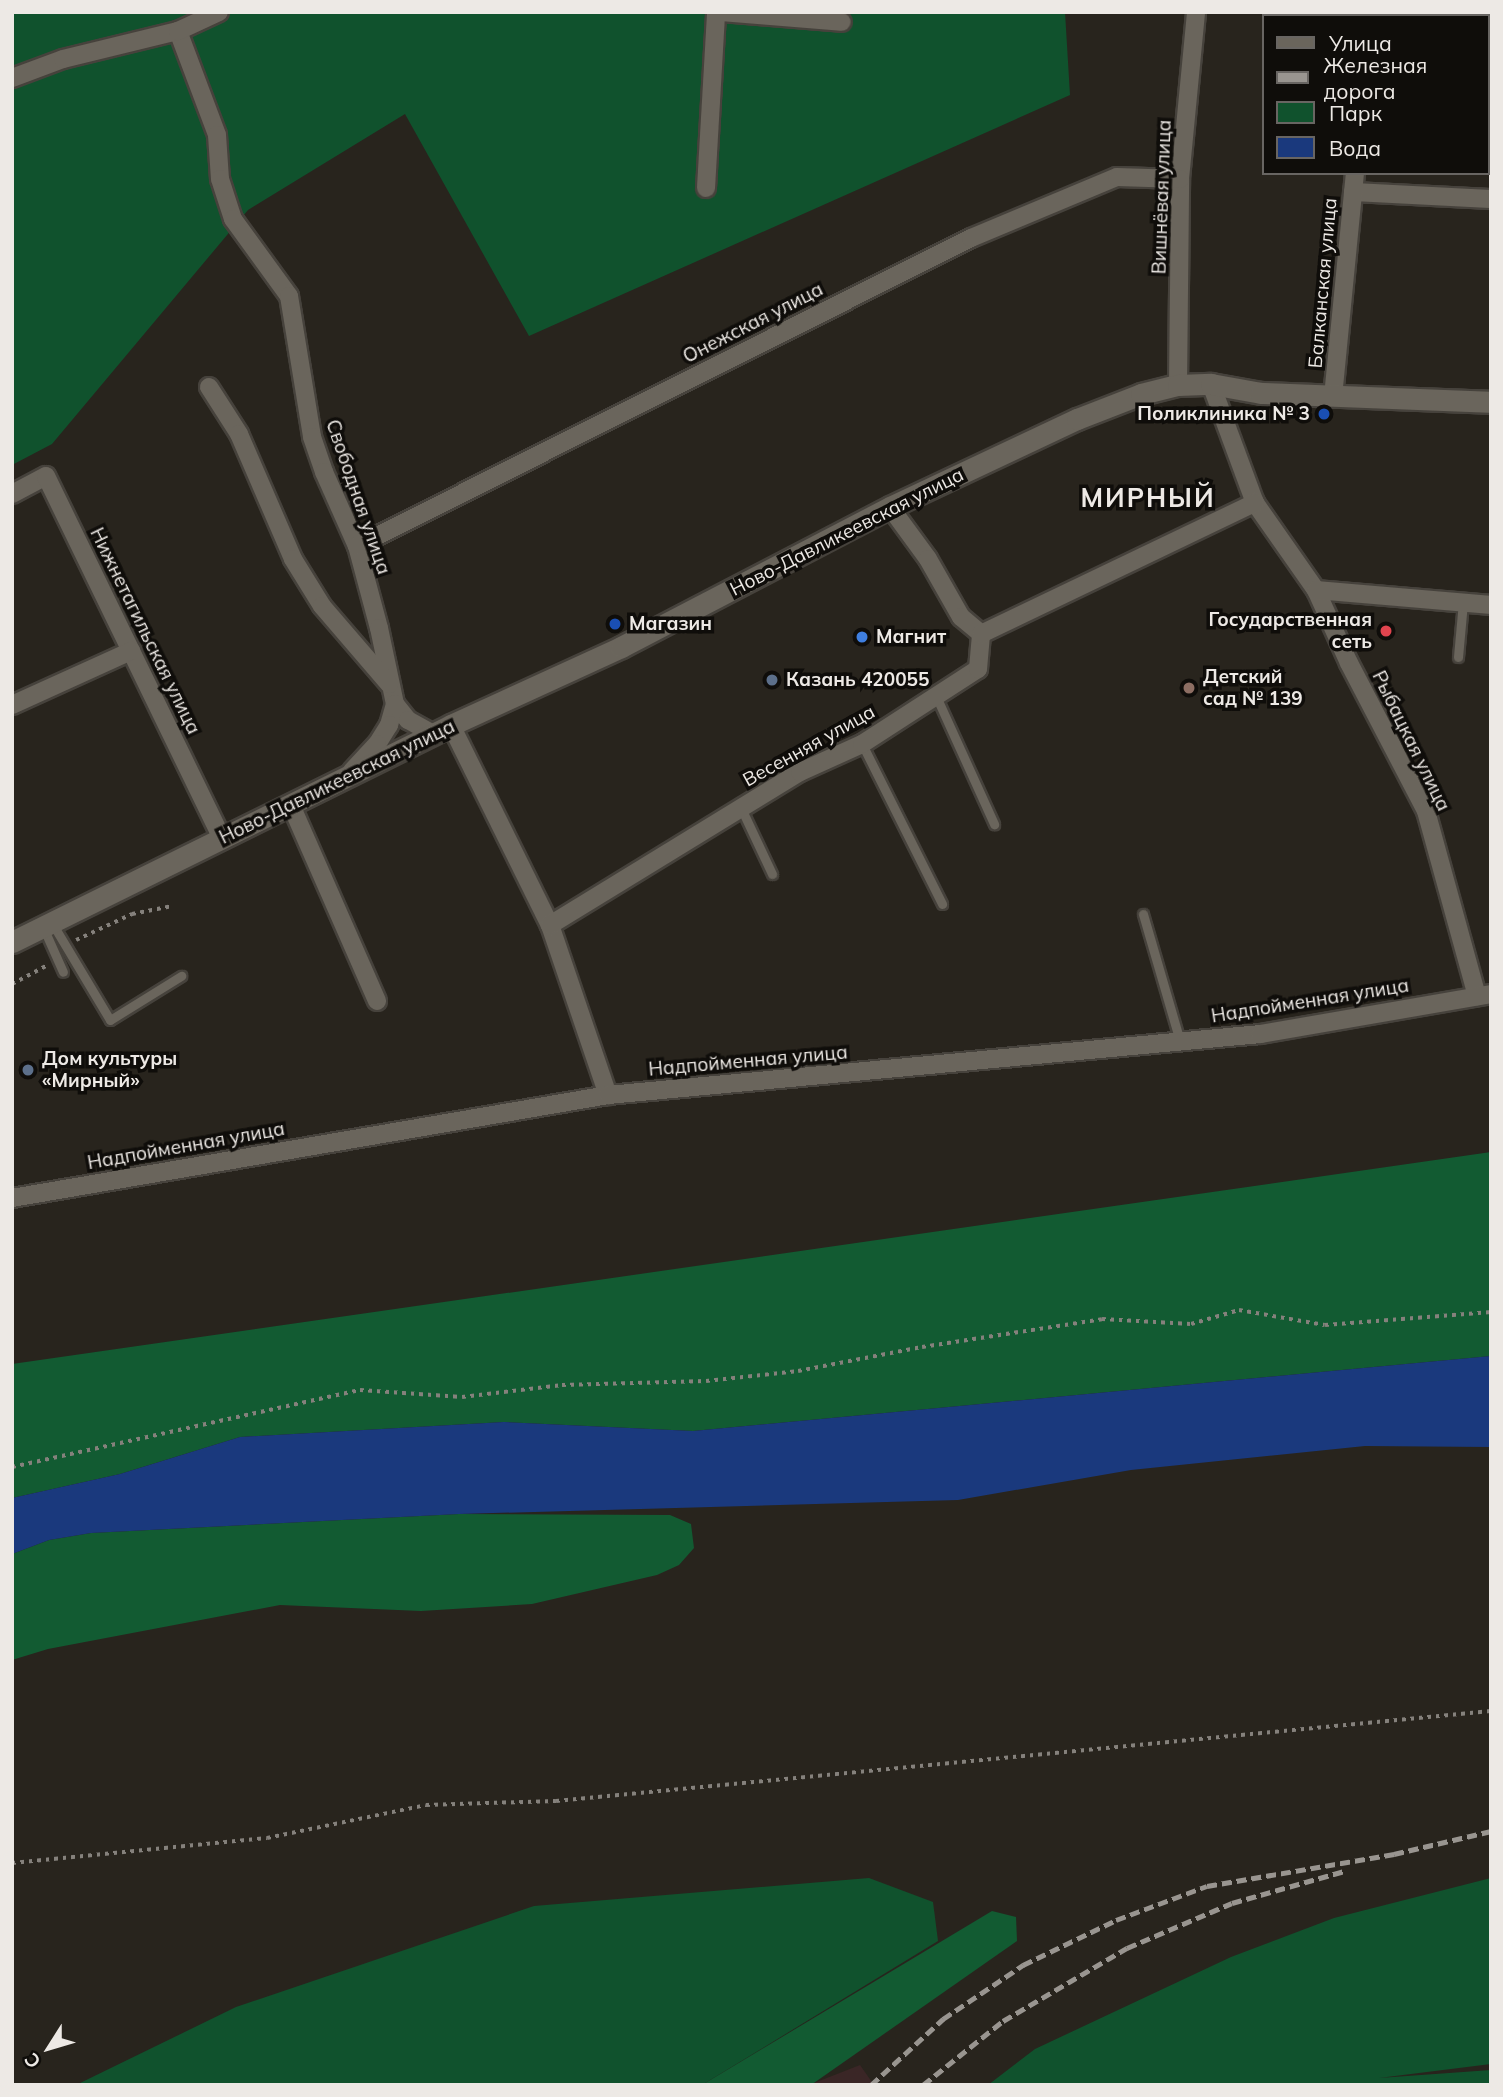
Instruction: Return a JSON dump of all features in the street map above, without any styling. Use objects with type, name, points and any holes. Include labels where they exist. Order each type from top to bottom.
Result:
[{"type":"street","points":[[12,78],[63,59],[178,31],[219,12]]},
{"type":"street","points":[[706,188],[719,12],[842,22]]},
{"type":"street","name":"Вишнёвая улица","points":[[1178,385],[1180,179],[1196,12]]},
{"type":"street","name":"Свободная улица","points":[[178,31],[217,135],[220,179],[233,219],[289,296],[312,437],[324,472],[357,545],[379,628],[395,704]]},
{"type":"street","name":"Балканская улица","points":[[1333,397],[1354,175]]},
{"type":"street","name":"Онежская улица","points":[[357,545],[971,237],[1117,177],[1180,179]]},
{"type":"street","points":[[1353,192],[1491,199]]},
{"type":"street","name":"Ново-Давликеевская улица","points":[[12,942],[442,729],[621,647],[890,507],[1077,419],[1141,394],[1178,385],[1211,384],[1261,393],[1491,402]]},
{"type":"street","name":"Рыбацкая улица","points":[[1211,384],[1255,503],[1316,590],[1349,663],[1426,811],[1484,995]]},
{"type":"street","points":[[209,387],[239,434],[293,559],[322,606],[389,684]]},
{"type":"street","name":"Нижнетагильская улица","points":[[12,494],[46,476],[222,839]]},
{"type":"street","points":[[890,507],[928,559],[961,617],[981,635],[1255,503]]},
{"type":"street","points":[[1316,590],[1491,605]]},
{"type":"street","name":"Весенняя улица","points":[[550,925],[800,772],[862,744],[978,669],[981,635]]},
{"type":"street","points":[[12,705],[131,651]]},
{"type":"street","points":[[395,704],[408,720],[442,729],[550,925],[608,1095]]},
{"type":"street","points":[[347,777],[377,744],[389,725],[395,704]]},
{"type":"street","points":[[291,805],[377,1001]]},
{"type":"street","name":"Надпойменная улица","points":[[12,1198],[608,1095],[1259,1034],[1484,995]]},
{"type":"lane","points":[[1458,657],[1463,602]]},
{"type":"lane","points":[[936,696],[994,824]]},
{"type":"lane","points":[[862,744],[942,904]]},
{"type":"lane","points":[[741,808],[772,874]]},
{"type":"lane","points":[[1143,914],[1181,1041]]},
{"type":"lane","points":[[47,925],[67,949],[110,1020],[181,976]]},
{"type":"lane","points":[[47,925],[63,972]]},
{"type":"path","points":[[67,949],[77,939],[132,914],[172,906]]},
{"type":"path","points":[[12,984],[57,958]]},
{"type":"path","points":[[12,1467],[360,1390],[462,1397],[562,1385],[706,1381],[798,1371],[922,1348],[1102,1320],[1191,1324],[1239,1310],[1325,1325],[1491,1312]]},
{"type":"path","points":[[12,1863],[267,1838],[426,1805],[556,1801],[1491,1711]]},
{"type":"shaded area","points":[[860,2065],[874,2085],[809,2085]]},
{"type":"green space","points":[[12,12],[1065,12],[1070,95],[529,336],[405,114],[248,210],[52,444],[12,465]]},
{"type":"green space","points":[[1491,1152],[1491,1356],[693,1431],[504,1422],[240,1437],[120,1474],[12,1498],[12,1364]]},
{"type":"green space","points":[[459,1514],[670,1515],[691,1524],[694,1548],[679,1565],[657,1575],[532,1604],[421,1611],[280,1605],[48,1649],[12,1660],[12,1554],[49,1540],[91,1533]]},
{"type":"green space","points":[[869,1878],[933,1902],[938,1941],[702,2085],[76,2085],[236,2007],[534,1906]]},
{"type":"green space","points":[[1491,1878],[1491,2064],[1379,2078],[1491,2070],[1491,2085],[988,2085],[1035,2049],[1231,1957],[1334,1918]]},
{"type":"green space","points":[[992,1911],[1016,1917],[1017,1941],[811,2085],[702,2085]]},
{"type":"water","points":[[1491,1356],[1491,1447],[1365,1446],[1131,1470],[958,1500],[459,1514],[91,1533],[49,1540],[12,1554],[12,1498],[120,1474],[240,1437],[504,1422],[693,1431]]},
{"type":"railway","points":[[871,2085],[943,2019],[1023,1965],[1116,1920],[1207,1886],[1394,1854],[1491,1831]]},
{"type":"railway","points":[[923,2085],[1003,2021],[1127,1948],[1232,1903],[1344,1871]]},
{"type":"place","name":"Поликлиника № 3","points":[[1324,414]]},
{"type":"place","name":"Магазин","points":[[615,624]]},
{"type":"place","name":"Государственная сеть","points":[[1386,631]]},
{"type":"place","name":"Магнит","points":[[862,637]]},
{"type":"place","name":"Казань 420055","points":[[772,680]]},
{"type":"place","name":"Детский сад № 139","points":[[1189,688]]},
{"type":"place","name":"Дом культуры «Мирный»","points":[[28,1070]]},
{"type":"district","name":"МИРНЫЙ","points":[[1148,498]]}]
